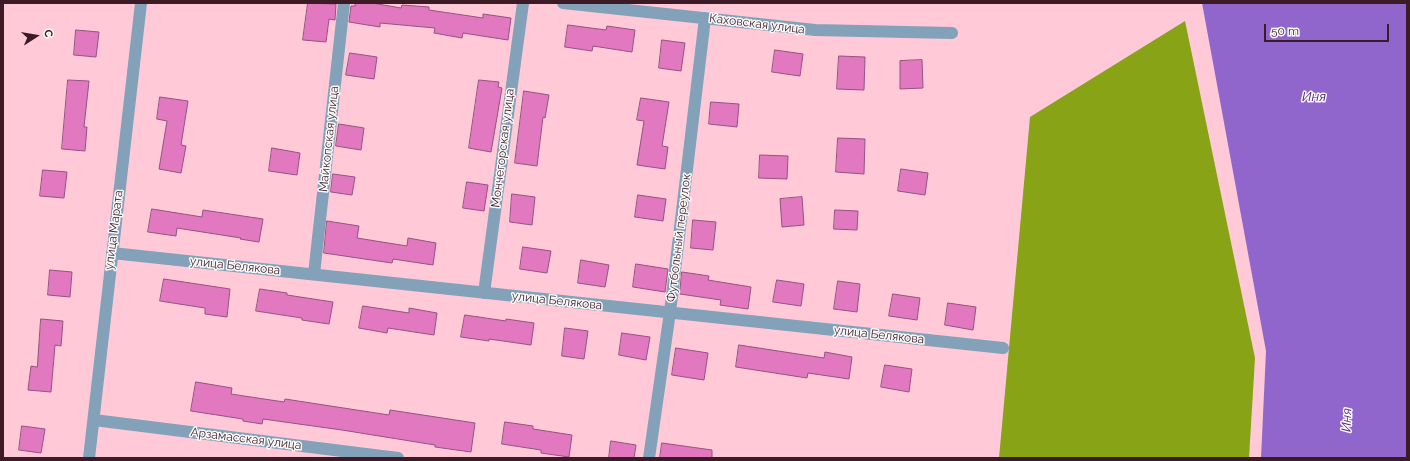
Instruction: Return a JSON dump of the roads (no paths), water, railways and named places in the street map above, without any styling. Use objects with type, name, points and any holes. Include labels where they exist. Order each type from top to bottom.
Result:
[{"type":"street","name":"улица Марата","points":[[89,458],[141,3]]},
{"type":"street","name":"Майкопская улица","points":[[314,274],[344,3]]},
{"type":"street","name":"Мончегорская улица","points":[[484,293],[522,3]]},
{"type":"street","name":"Каховская улица","points":[[563,3],[815,30],[952,33]]},
{"type":"street","name":"Футбольный переулок","points":[[649,458],[670,312],[705,18]]},
{"type":"street","name":"улица Белякова","points":[[112,253],[1003,348]]},
{"type":"street","name":"Арзамасская улица","points":[[94,420],[398,458]]},
{"type":"water","name":"Иня","points":[[1202,3],[1407,3],[1407,458],[1261,458],[1266,351]]}]
